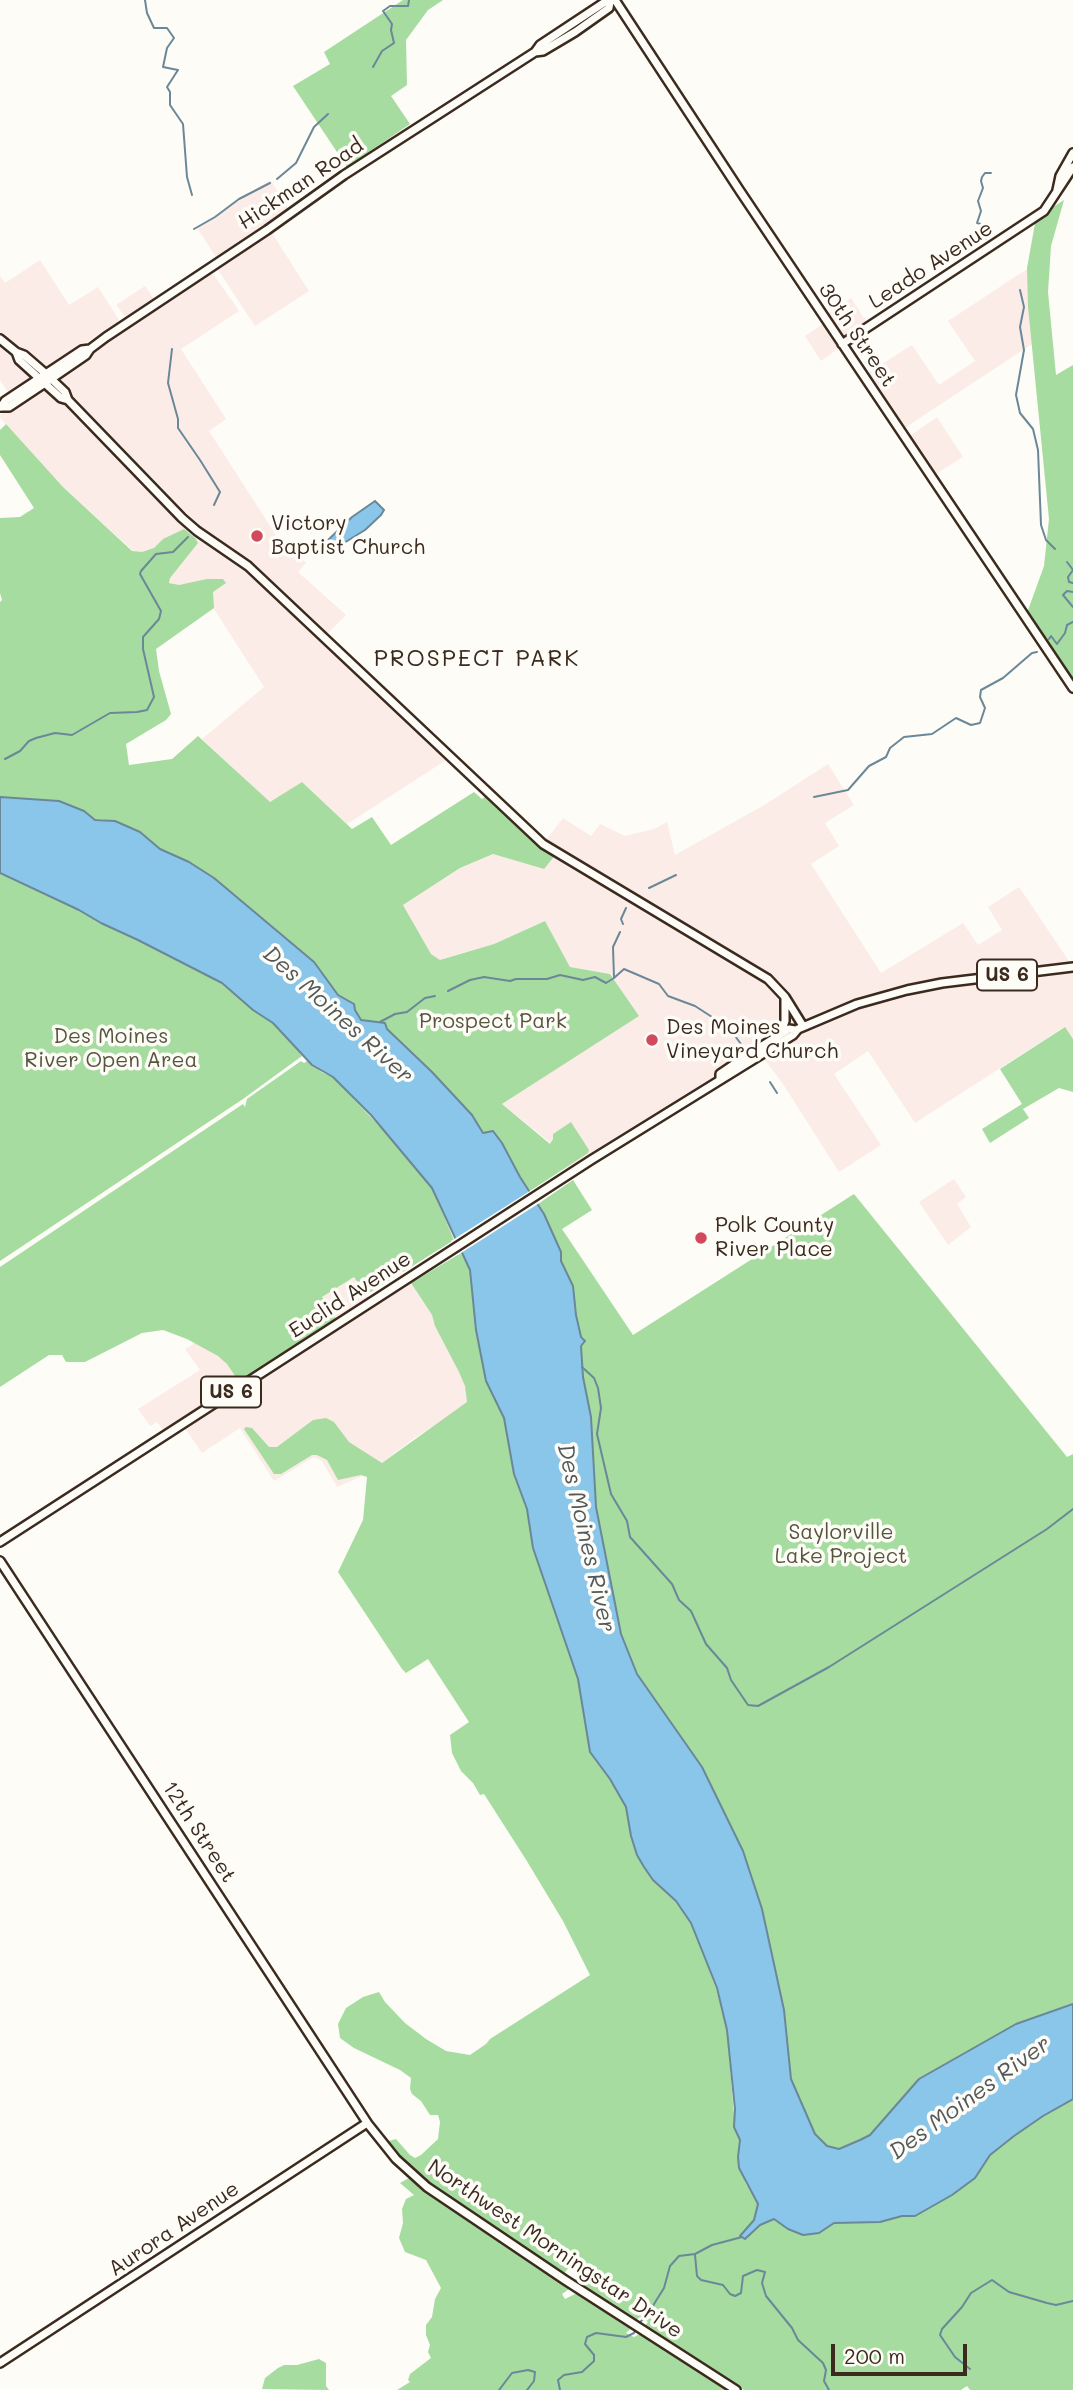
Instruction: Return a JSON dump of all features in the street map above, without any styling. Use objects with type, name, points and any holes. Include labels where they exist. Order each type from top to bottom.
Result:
[{"type":"main road","name":"Hickman Road","points":[[1,407],[5,401],[46,378],[82,350],[90,349],[344,175],[535,52],[543,51],[568,36],[609,8],[613,1]]},
{"type":"main road","name":"30th Street","points":[[613,1],[1073,688]]},
{"type":"main road","points":[[1056,194],[1060,176],[1073,153]]},
{"type":"main road","points":[[1056,194],[1073,167]]},
{"type":"main road","name":"Leado Avenue","points":[[842,344],[1040,214],[1056,194]]},
{"type":"main road","points":[[0,340],[24,355],[61,398],[68,400],[197,531],[248,566],[544,844],[768,979],[785,997],[799,1028]]},
{"type":"main road","name":"US 6","points":[[799,1028],[857,1004],[907,990],[942,983],[1073,967]]},
{"type":"main road","points":[[781,1034],[785,1021],[785,997]]},
{"type":"main road","name":"Euclid Avenue","points":[[720,1079],[720,1074],[781,1034],[789,1029],[799,1028]]},
{"type":"main road","name":"Euclid Avenue","points":[[0,1542],[439,1258],[793,1035],[799,1028]]},
{"type":"main road","name":"12th Street","points":[[0,1561],[367,2123]]},
{"type":"main road","name":"Northwest Morningstar Drive","points":[[367,2123],[396,2159],[427,2187],[736,2390]]},
{"type":"main road","name":"Aurora Avenue","points":[[0,2363],[367,2123]]},
{"type":"shaded area","points":[[270,180],[287,209],[216,257],[197,228]]},
{"type":"shaded area","points":[[272,233],[309,291],[255,326],[218,270]]},
{"type":"shaded area","points":[[40,260],[69,305],[98,287],[119,320],[46,369],[0,332],[0,276],[5,283]]},
{"type":"shaded area","points":[[1027,269],[1032,344],[903,429],[908,437],[937,417],[963,457],[931,477],[863,376],[912,345],[939,385],[975,361],[948,321]]},
{"type":"shaded area","points":[[209,274],[214,275],[239,311],[181,349],[226,419],[209,431],[283,546],[288,544],[306,563],[298,572],[346,615],[324,637],[451,757],[347,824],[302,782],[270,803],[202,739],[264,687],[205,595],[196,601],[158,574],[63,487],[0,418],[0,415],[47,388],[191,526],[196,523],[59,380],[124,331]]},
{"type":"shaded area","points":[[145,286],[154,299],[128,316],[124,315],[116,305]]},
{"type":"shaded area","points":[[851,298],[869,326],[821,361],[805,336],[826,322],[823,316]]},
{"type":"shaded area","points":[[0,347],[31,375],[30,380],[9,394],[0,380]]},
{"type":"shaded area","points":[[828,764],[854,805],[825,823],[839,846],[811,864],[881,973],[963,923],[978,945],[1002,930],[988,907],[1019,887],[1073,967],[1073,1039],[1064,1027],[915,1123],[868,1051],[834,1074],[881,1145],[839,1172],[783,1084],[761,1055],[569,1175],[547,1140],[502,1104],[638,1016],[610,974],[570,967],[545,921],[494,944],[440,960],[431,954],[403,905],[460,868],[493,854],[544,869],[543,844],[563,818],[591,836],[600,824],[625,836],[654,829],[667,822],[675,855],[766,804]]},
{"type":"shaded area","points":[[954,1179],[966,1197],[957,1204],[971,1227],[948,1245],[919,1202]]},
{"type":"shaded area","points":[[354,1277],[371,1302],[408,1279],[484,1394],[416,1437],[367,1474],[337,1487],[322,1461],[314,1457],[274,1481],[240,1428],[202,1453],[182,1424],[166,1434],[157,1422],[150,1426],[138,1409],[200,1370],[185,1349],[209,1335],[241,1386],[338,1323],[322,1297]]},
{"type":"green space","points":[[403,0],[443,0],[428,10],[406,40],[407,85],[391,96],[410,124],[347,167],[293,86],[330,64],[324,52]]},
{"type":"green space","points":[[1064,200],[1051,246],[1048,292],[1056,375],[1073,365],[1073,681],[1027,613],[1044,566],[1049,519],[1028,307],[1027,268],[1036,218]]},
{"type":"green space","name":"Prospect Park","points":[[6,424],[63,487],[132,551],[142,552],[154,548],[163,539],[184,529],[195,538],[198,543],[170,578],[169,583],[179,585],[207,579],[223,579],[226,583],[213,592],[214,608],[156,649],[171,714],[166,720],[126,744],[129,765],[172,759],[198,736],[270,802],[302,782],[352,829],[372,817],[391,845],[474,792],[482,799],[489,794],[556,854],[544,869],[493,854],[460,868],[403,905],[431,954],[440,960],[494,944],[545,921],[570,967],[610,974],[639,1016],[502,1104],[550,1144],[553,1134],[571,1122],[589,1150],[588,1153],[530,1191],[508,1153],[483,1134],[472,1115],[432,1072],[361,1020],[353,1004],[338,995],[327,979],[296,947],[233,896],[160,849],[140,832],[122,824],[95,820],[84,811],[59,801],[0,797],[0,518],[20,517],[34,508],[0,455],[0,430]]},
{"type":"green space","name":"Des Moines River Open Area","points":[[0,873],[221,983],[273,1023],[302,1056],[243,1099],[0,1261]]},
{"type":"green space","points":[[1065,1027],[1073,1039],[1073,1092],[1059,1088],[1023,1109],[1029,1118],[990,1143],[982,1129],[1022,1104],[1000,1069]]},
{"type":"green space","points":[[301,1061],[307,1061],[333,1077],[399,1147],[432,1188],[454,1240],[366,1295],[354,1277],[322,1297],[336,1319],[239,1382],[218,1356],[187,1339],[163,1330],[142,1333],[85,1362],[66,1362],[62,1355],[49,1355],[0,1387],[0,1267],[243,1104],[245,1107],[247,1099]]},
{"type":"green space","name":"Saylorville Lake Project","points":[[573,1180],[592,1210],[562,1229],[633,1335],[854,1194],[1067,1457],[1073,1454],[1073,2004],[1016,2024],[919,2079],[870,2135],[839,2149],[827,2146],[815,2134],[791,2079],[784,2010],[762,1909],[743,1851],[702,1767],[637,1674],[621,1634],[596,1507],[591,1417],[583,1377],[581,1346],[584,1338],[581,1337],[567,1274],[561,1261],[562,1254],[538,1204]]},
{"type":"green space","points":[[461,1253],[470,1270],[476,1330],[486,1381],[504,1418],[514,1474],[527,1509],[533,1548],[578,1679],[590,1752],[626,1807],[631,1836],[644,1867],[653,1880],[676,1901],[691,1923],[716,1988],[727,2030],[734,2115],[745,2182],[758,2204],[754,2220],[741,2235],[745,2238],[760,2225],[774,2219],[788,2229],[819,2233],[834,2223],[880,2222],[902,2216],[915,2216],[975,2178],[990,2155],[1014,2136],[1073,2099],[1073,2390],[970,2390],[967,2386],[961,2390],[744,2390],[644,2327],[648,2322],[640,2317],[635,2321],[574,2281],[582,2274],[570,2266],[563,2275],[446,2196],[426,2181],[389,2141],[396,2139],[415,2158],[421,2155],[438,2139],[438,2115],[430,2115],[421,2101],[412,2094],[411,2078],[340,2038],[338,2024],[346,2008],[363,1997],[379,1992],[405,2023],[426,2039],[446,2051],[470,2055],[490,2039],[590,1975],[563,1921],[525,1858],[484,1794],[480,1795],[461,1771],[452,1753],[450,1735],[469,1722],[428,1659],[406,1673],[402,1669],[338,1572],[363,1520],[367,1477],[361,1475],[338,1480],[327,1460],[317,1455],[312,1455],[281,1474],[274,1474],[244,1429],[252,1428],[269,1447],[277,1447],[313,1420],[326,1418],[334,1422],[349,1442],[382,1463],[467,1402],[465,1386],[459,1372],[432,1315],[411,1283]]},
{"type":"green space","points":[[409,2178],[569,2287],[562,2294],[565,2299],[580,2294],[632,2327],[626,2333],[634,2337],[641,2333],[731,2390],[397,2390],[410,2382],[410,2374],[431,2358],[426,2325],[432,2317],[435,2299],[441,2288],[426,2260],[405,2252],[399,2238],[403,2223],[402,2209],[406,2199],[414,2195],[400,2183]]},
{"type":"green space","points":[[319,2359],[326,2363],[326,2386],[329,2390],[262,2389],[265,2378],[278,2368]]},
{"type":"water","points":[[375,501],[384,510],[381,515],[365,530],[326,554],[323,548],[327,541],[352,517]]},
{"type":"water","name":"Des Moines River","points":[[0,797],[59,801],[84,811],[95,820],[115,821],[140,832],[160,849],[189,862],[214,878],[314,962],[338,995],[354,1004],[361,1020],[385,1023],[387,1029],[472,1115],[483,1133],[493,1131],[502,1143],[544,1214],[573,1286],[576,1315],[581,1337],[585,1341],[581,1346],[583,1377],[591,1417],[596,1507],[621,1634],[637,1674],[702,1767],[743,1851],[762,1909],[784,2010],[791,2079],[815,2134],[827,2146],[839,2149],[870,2135],[919,2079],[1016,2024],[1073,2004],[1073,2099],[1043,2116],[990,2155],[975,2178],[952,2195],[915,2216],[902,2216],[880,2222],[834,2223],[819,2233],[803,2235],[774,2219],[760,2225],[745,2239],[740,2236],[754,2220],[758,2204],[739,2168],[740,2140],[734,2127],[735,2109],[727,2030],[717,1988],[691,1923],[676,1901],[653,1880],[644,1867],[631,1836],[626,1807],[590,1752],[578,1679],[533,1548],[527,1509],[514,1474],[504,1418],[486,1381],[476,1330],[470,1270],[432,1188],[371,1115],[333,1077],[312,1065],[273,1023],[253,1010],[222,983],[0,873]]},
{"type":"pier","points":[[533,1189],[541,1202],[458,1255],[451,1241]]},
{"type":"waterway","points":[[145,0],[154,28],[167,28],[174,38],[167,48],[163,67],[178,70],[167,87],[170,92],[170,105],[183,124],[187,177],[192,195]]},
{"type":"waterway","points":[[373,67],[382,51],[394,43],[392,24],[383,11],[390,6],[408,6],[409,0]]},
{"type":"waterway","points":[[277,179],[296,163],[314,127],[328,114]]},
{"type":"waterway","points":[[986,239],[981,224],[977,223],[981,211],[978,201],[983,188],[982,177],[985,173],[991,173]]},
{"type":"waterway","points":[[194,229],[239,199],[270,183]]},
{"type":"waterway","points":[[1020,290],[1024,307],[1020,327],[1024,350],[1016,395],[1020,413],[1033,429],[1038,450],[1041,525],[1046,540],[1055,549]]},
{"type":"waterway","points":[[172,349],[168,383],[178,428],[220,492],[214,505]]},
{"type":"waterway","points":[[5,759],[36,738],[55,733],[72,735],[110,713],[147,710],[154,697],[143,649],[143,637],[159,619],[161,611],[140,574],[156,554],[173,552],[188,537]]},
{"type":"waterway","points":[[1067,562],[1073,570],[1068,577],[1069,582],[1073,583]]},
{"type":"waterway","points":[[1073,592],[1067,591],[1063,595],[1073,607]]},
{"type":"waterway","points":[[1049,639],[1051,636],[1057,644],[1067,625],[1073,622]]},
{"type":"waterway","points":[[814,797],[848,790],[869,766],[886,757],[890,748],[904,737],[932,734],[956,718],[971,725],[980,723],[985,708],[980,697],[981,690],[1003,678],[1032,653],[1037,652]]},
{"type":"waterway","points":[[649,888],[676,875]]},
{"type":"waterway","points":[[623,924],[621,919],[626,908]]},
{"type":"waterway","points":[[448,991],[470,980],[484,977],[510,981],[547,979],[560,975],[583,980],[595,977],[606,983],[614,978],[613,947],[620,932]]},
{"type":"waterway","points":[[614,978],[624,969],[659,984],[668,996],[695,1006],[712,1017],[732,1032],[741,1044]]},
{"type":"waterway","name":"Des Moines River","points":[[380,1022],[395,1014],[407,1012],[425,998],[435,996]]},
{"type":"waterway","points":[[770,1082],[777,1093]]},
{"type":"waterway","points":[[582,1367],[594,1378],[598,1388],[601,1408],[597,1434],[611,1494],[627,1521],[630,1537],[672,1584],[679,1600],[691,1611],[706,1644],[727,1668],[731,1680],[748,1705],[758,1706],[829,1667],[1047,1529],[1073,1509]]},
{"type":"waterway","points":[[638,2324],[651,2312],[664,2288],[670,2266],[679,2256],[695,2254],[712,2245],[742,2237]]},
{"type":"waterway","points":[[695,2255],[697,2276],[701,2280],[723,2285],[735,2296],[741,2293],[743,2276],[757,2270],[765,2272],[762,2283],[766,2296],[792,2328],[798,2340],[823,2363],[826,2370],[824,2381],[829,2390]]},
{"type":"waterway","points":[[970,2369],[955,2357],[940,2335],[971,2293],[992,2280],[1009,2292],[1047,2303],[1056,2305],[1073,2301]]},
{"type":"waterway","points":[[560,2390],[558,2380],[564,2375],[582,2372],[594,2361],[594,2355],[585,2344],[587,2337],[596,2333],[626,2337],[636,2329]]},
{"type":"waterway","points":[[499,2390],[512,2373],[528,2370],[535,2372],[534,2381],[527,2390]]},
{"type":"place","name":"Victory Baptist Church","points":[[257,536]]},
{"type":"place","name":"Des Moines Vineyard Church","points":[[652,1040]]},
{"type":"place","name":"Polk County River Place","points":[[701,1238]]},
{"type":"district","name":"PROSPECT PARK","points":[[477,659]]}]
